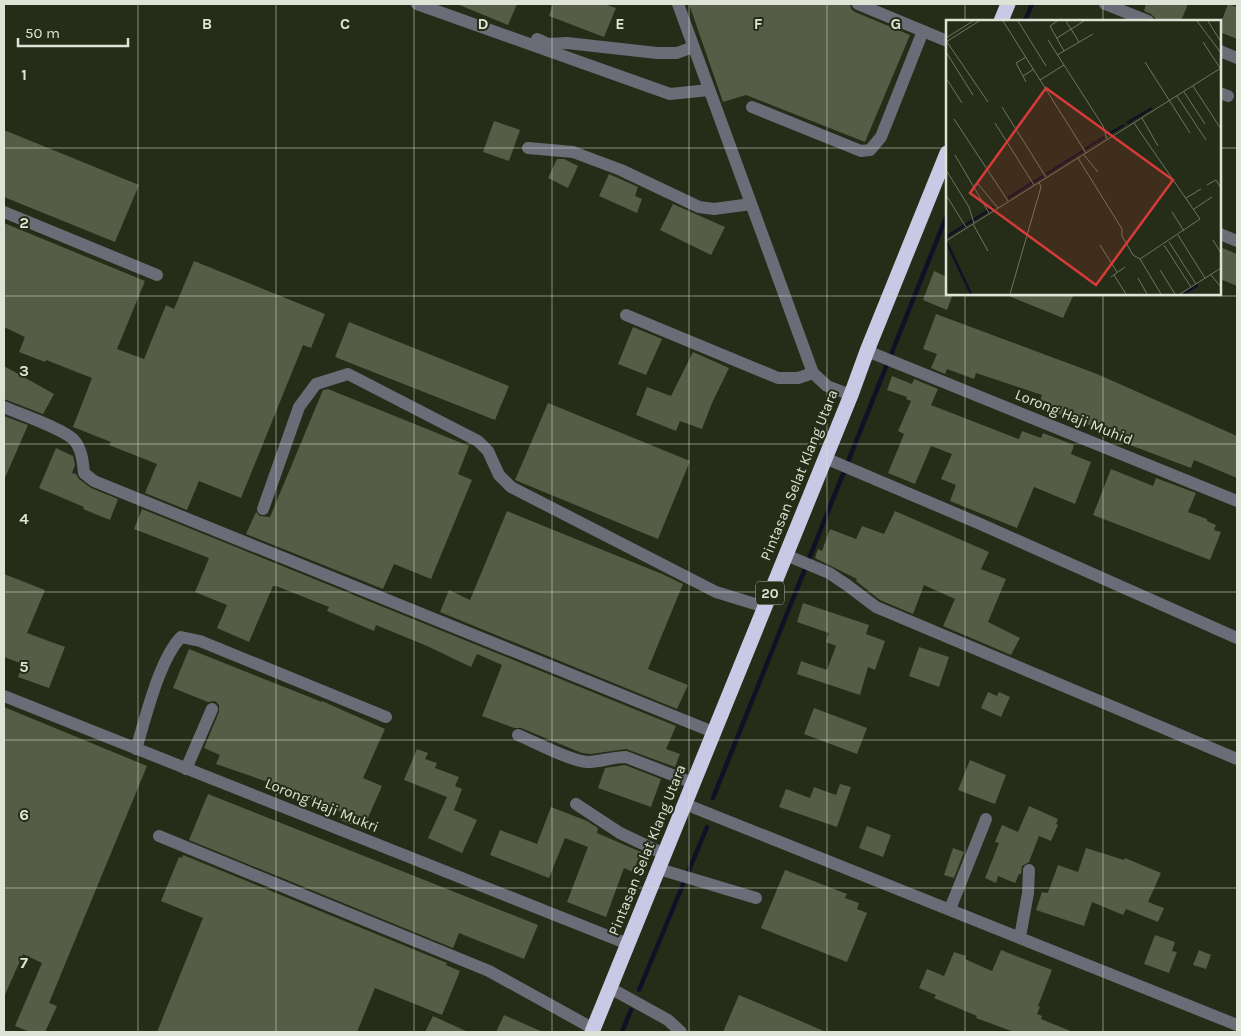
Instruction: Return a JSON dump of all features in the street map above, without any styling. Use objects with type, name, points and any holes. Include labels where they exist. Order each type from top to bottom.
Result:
[{"type":"highway","points":[[1001,20],[1008,4]]},
{"type":"highway","name":"Pintasan Selat Klang Utara","points":[[593,1031],[765,607],[790,557],[831,460],[851,395],[872,352],[946,156]]},
{"type":"street","points":[[417,4],[670,94],[709,90]]},
{"type":"street","points":[[678,4],[691,48],[709,90],[813,373],[827,386],[851,395]]},
{"type":"street","points":[[858,4],[946,41]]},
{"type":"street","points":[[1105,4],[1145,20]]},
{"type":"street","points":[[508,27],[548,44],[568,43],[677,54],[691,48]]},
{"type":"street","points":[[752,107],[861,151],[870,150],[881,137],[923,31]]},
{"type":"street","points":[[1221,51],[1237,58]]},
{"type":"street","points":[[528,148],[573,152],[621,170],[699,207],[714,209],[751,204]]},
{"type":"street","points":[[4,212],[157,275]]},
{"type":"street","points":[[1221,234],[1237,241]]},
{"type":"street","points":[[626,315],[778,378],[798,378],[813,373]]},
{"type":"street","name":"Lorong Haji Muhid","points":[[872,352],[1237,501]]},
{"type":"street","points":[[263,509],[299,407],[316,384],[348,374],[478,441],[488,451],[499,475],[511,487],[716,592],[765,607]]},
{"type":"street","points":[[4,407],[64,433],[74,441],[80,452],[84,474],[94,480],[714,732]]},
{"type":"street","points":[[831,460],[1237,638]]},
{"type":"street","points":[[790,557],[829,573],[876,607],[1237,759]]},
{"type":"street","points":[[136,748],[160,676],[174,644],[181,637],[200,641],[386,718]]},
{"type":"street","name":"Lorong Haji Mukri","points":[[4,696],[628,944]]},
{"type":"street","points":[[186,769],[212,709]]},
{"type":"street","points":[[518,735],[576,760],[587,762],[616,757],[626,758],[693,783]]},
{"type":"street","points":[[576,804],[620,833],[664,854]]},
{"type":"street","points":[[685,804],[1237,1025]]},
{"type":"street","points":[[950,909],[986,819]]},
{"type":"street","points":[[159,836],[489,971],[593,1031]]},
{"type":"street","points":[[659,869],[756,898]]},
{"type":"street","points":[[1020,937],[1028,893],[1029,870]]},
{"type":"street","points":[[610,988],[668,1020],[681,1032]]},
{"type":"building","points":[[457,4],[517,4],[508,25]]},
{"type":"building","points":[[553,4],[604,4],[616,8],[604,37],[549,16]]},
{"type":"building","points":[[689,4],[850,4],[851,9],[855,12],[910,35],[865,142],[746,95],[723,102]]},
{"type":"building","points":[[1146,4],[1188,4],[1181,20],[1159,20],[1144,11]]},
{"type":"building","points":[[1228,4],[1237,7],[1237,39],[1221,32],[1221,22]]},
{"type":"building","points":[[494,121],[520,130],[509,161],[483,152]]},
{"type":"building","points":[[4,130],[139,185],[115,242],[4,197]]},
{"type":"building","points":[[557,159],[564,159],[578,166],[568,188],[548,178]]},
{"type":"building","points":[[609,174],[638,187],[635,196],[642,199],[637,213],[599,196]]},
{"type":"building","points":[[673,204],[725,227],[711,255],[660,230]]},
{"type":"building","points":[[4,223],[145,281],[117,349],[144,359],[166,305],[174,309],[194,261],[325,314],[311,348],[303,345],[241,498],[199,481],[187,510],[145,493],[157,464],[109,445],[111,442],[73,427],[92,378],[46,360],[45,362],[19,352],[25,337],[4,327]]},
{"type":"building","points":[[1221,247],[1237,254],[1237,286],[1221,279]]},
{"type":"building","points":[[934,271],[946,277],[946,295],[953,295],[947,310],[923,300]]},
{"type":"building","points":[[1006,295],[1074,295],[1063,318]]},
{"type":"building","points":[[936,314],[1097,374],[1237,436],[1237,478],[1194,460],[1191,468],[1122,442],[1123,439],[1100,429],[1038,406],[1042,395],[976,373],[974,379],[947,369],[945,374],[931,368],[937,354],[923,349]]},
{"type":"building","points":[[349,322],[509,386],[495,420],[335,357]]},
{"type":"building","points":[[633,327],[662,339],[646,375],[618,364]]},
{"type":"building","points":[[693,352],[729,368],[702,429],[680,421],[676,431],[636,415],[647,387],[671,396]]},
{"type":"building","points":[[4,366],[54,394],[43,414],[4,399]]},
{"type":"building","points":[[892,376],[912,384],[914,379],[938,389],[931,405],[1003,433],[1019,439],[1022,431],[1041,438],[1043,433],[1074,445],[1071,454],[1091,462],[1075,504],[1034,487],[1017,528],[950,501],[956,485],[941,479],[952,454],[931,446],[915,484],[888,473],[904,434],[898,431],[911,401],[906,399],[907,397],[887,390]]},
{"type":"building","points":[[328,389],[469,446],[458,474],[472,480],[431,579],[394,564],[383,589],[246,534],[256,512],[260,516],[270,517],[323,390]]},
{"type":"building","points":[[548,403],[690,461],[658,539],[515,480]]},
{"type":"building","points":[[4,416],[28,425],[4,480]]},
{"type":"building","points":[[56,448],[73,456],[75,465],[72,473],[76,474],[79,479],[91,488],[118,499],[110,520],[39,488]]},
{"type":"building","points":[[1111,469],[1153,486],[1156,478],[1196,493],[1188,512],[1207,519],[1207,521],[1216,525],[1214,530],[1221,532],[1210,560],[1093,515]]},
{"type":"building","points":[[142,509],[676,726],[666,749],[680,754],[675,767],[626,749],[591,754],[582,753],[521,728],[514,728],[482,716],[502,665],[477,654],[471,667],[376,625],[374,631],[327,611],[329,607],[276,586],[273,586],[249,642],[217,628],[227,605],[195,592],[209,558],[134,529]]},
{"type":"building","points":[[507,511],[683,584],[648,669],[688,685],[677,709],[440,612],[449,590],[470,600]]},
{"type":"building","points":[[895,511],[989,552],[981,569],[1006,579],[988,622],[1020,638],[1011,655],[943,626],[955,599],[924,585],[913,614],[880,600],[856,581],[857,579],[815,558],[818,549],[822,551],[830,529],[856,539],[862,526],[884,534]]},
{"type":"building","points":[[4,574],[45,590],[27,633],[65,647],[49,688],[18,677],[23,664],[4,657]]},
{"type":"building","points":[[803,603],[869,625],[866,634],[885,641],[875,670],[868,667],[860,695],[797,674],[801,661],[827,670],[836,646],[826,642],[829,633],[797,622]]},
{"type":"building","points":[[919,647],[949,657],[939,687],[909,676]]},
{"type":"building","points":[[189,649],[322,701],[385,729],[363,778],[382,786],[363,829],[338,819],[341,812],[321,803],[289,791],[288,793],[267,784],[268,782],[216,764],[220,755],[204,748],[219,712],[219,705],[215,701],[208,702],[173,688]]},
{"type":"building","points":[[988,692],[997,696],[999,692],[1010,697],[1001,717],[981,708]]},
{"type":"building","points":[[4,707],[147,766],[49,1003],[57,1006],[45,1032],[30,1032],[15,1026],[42,963],[23,954],[4,997]]},
{"type":"building","points":[[814,708],[867,728],[857,754],[804,734]]},
{"type":"building","points":[[417,749],[428,753],[425,759],[437,763],[435,768],[459,777],[455,786],[462,789],[454,810],[477,820],[462,853],[428,838],[447,797],[404,780]]},
{"type":"building","points":[[970,760],[1006,775],[995,804],[958,790]]},
{"type":"building","points":[[625,765],[661,779],[651,807],[598,788],[605,768]]},
{"type":"building","points":[[840,784],[851,787],[837,827],[779,807],[786,789],[810,798],[814,787],[836,795]]},
{"type":"building","points":[[208,794],[538,925],[524,959],[459,933],[453,948],[189,840]]},
{"type":"building","points":[[1029,806],[1058,819],[1056,824],[1058,825],[1051,841],[1039,836],[1029,862],[1022,866],[1021,874],[1019,874],[1015,883],[998,876],[996,883],[985,878],[999,843],[995,842],[1002,825],[1018,832]]},
{"type":"building","points":[[551,807],[587,821],[598,828],[597,833],[641,852],[633,872],[624,868],[606,917],[567,902],[588,847],[565,838],[549,878],[490,855],[500,830],[537,844]]},
{"type":"building","points":[[867,826],[891,835],[883,857],[859,848]]},
{"type":"building","points":[[953,848],[964,852],[954,878],[944,875]]},
{"type":"building","points":[[1086,848],[1124,860],[1125,858],[1161,873],[1148,902],[1164,908],[1158,922],[1126,909],[1123,915],[1092,902],[1084,926],[1036,910],[1042,892],[1047,893],[1049,890],[1058,865],[1078,872]]},
{"type":"building","points":[[183,855],[447,963],[446,965],[460,971],[442,1015],[375,988],[357,1032],[157,1032],[203,918],[161,901],[179,857],[182,858]]},
{"type":"building","points":[[785,870],[847,894],[845,898],[859,903],[857,909],[867,913],[847,962],[761,928]]},
{"type":"building","points":[[1155,935],[1175,942],[1172,951],[1177,952],[1169,973],[1144,964]]},
{"type":"building","points":[[1001,950],[1052,970],[1038,1006],[1040,1007],[1037,1014],[1042,1016],[1041,1019],[1073,1032],[1014,1032],[976,1018],[977,1016],[934,998],[936,995],[919,988],[927,969],[944,976],[954,952],[966,956],[965,959],[992,971]]},
{"type":"building","points":[[1199,950],[1211,955],[1206,969],[1193,965]]},
{"type":"building","points":[[739,995],[789,1016],[826,1032],[723,1032]]},
{"type":"building","points":[[504,1015],[543,1032],[496,1032]]},
{"type":"building","points":[[433,1016],[468,1032],[425,1032]]},
{"type":"waterway","points":[[1025,20],[1032,4]]},
{"type":"waterway","points":[[713,798],[946,217]]},
{"type":"waterway","points":[[639,990],[707,827]]},
{"type":"waterway","points":[[622,1032],[631,1010]]}]
